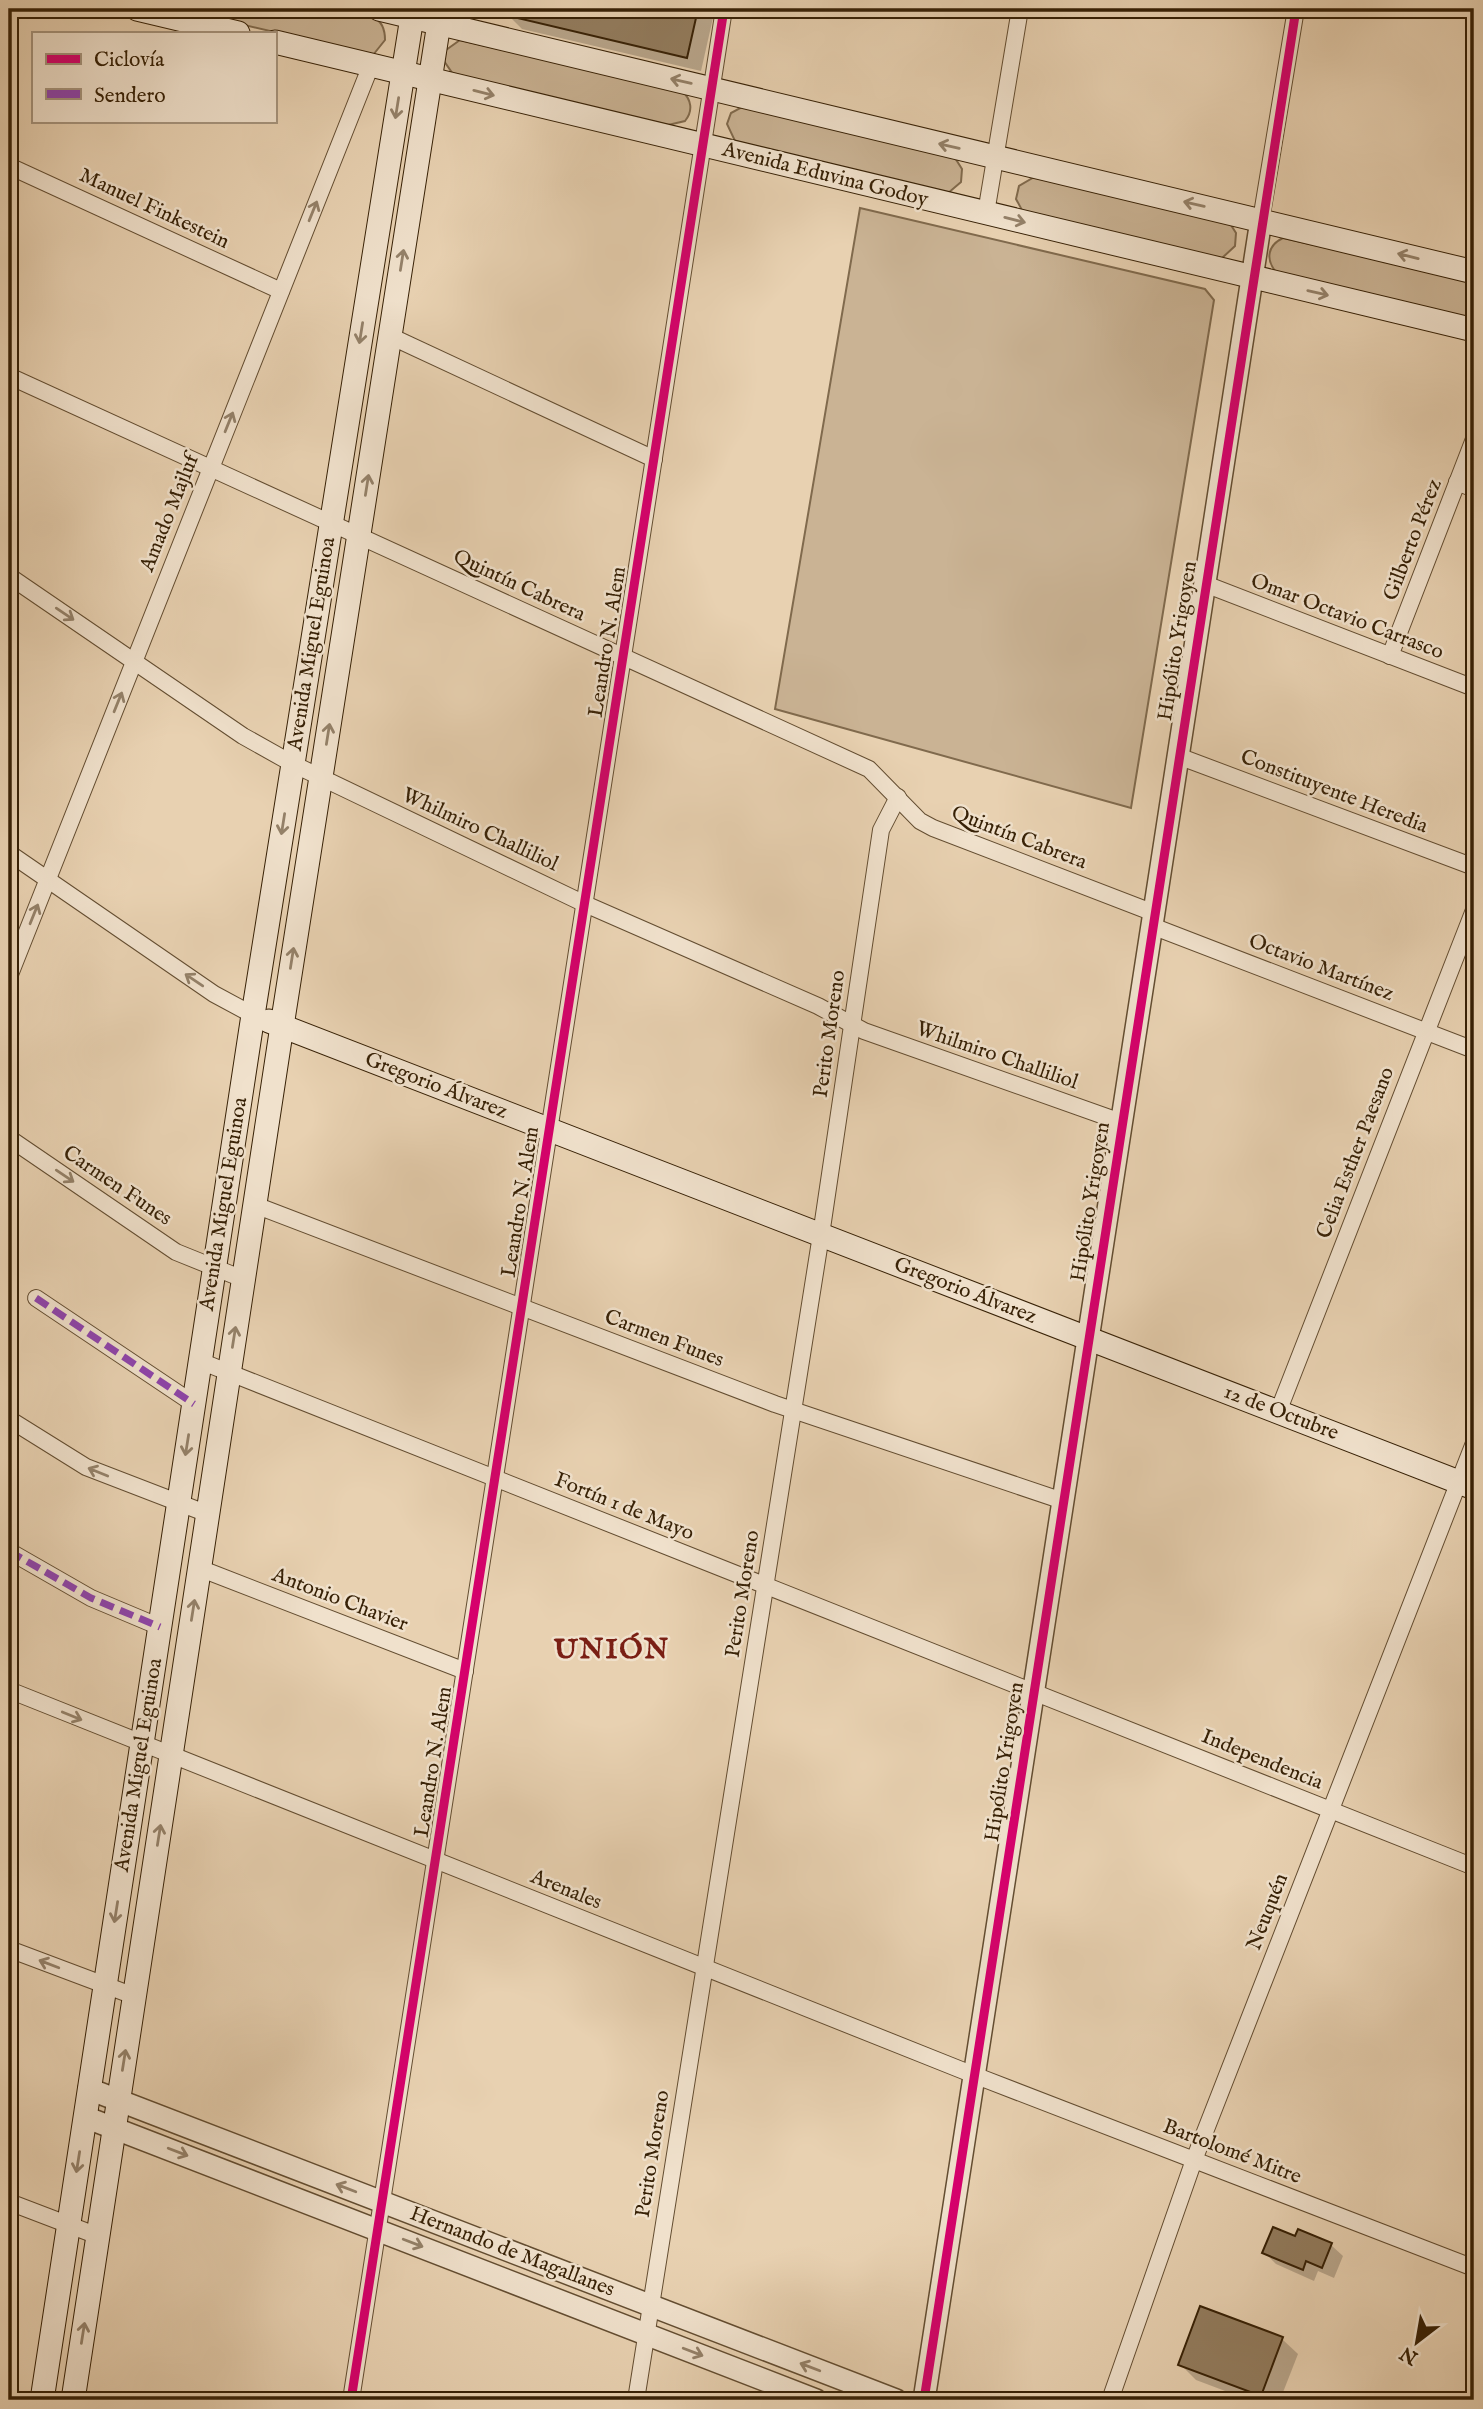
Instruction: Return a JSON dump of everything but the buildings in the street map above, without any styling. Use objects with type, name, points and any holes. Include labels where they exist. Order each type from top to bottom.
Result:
[{"type":"main road","points":[[137,9],[234,32]]},
{"type":"main road","points":[[379,9],[440,16],[712,89],[1474,271]]},
{"type":"main road","name":"Avenida Miguel Eguinoa","points":[[42,2400],[253,1014],[412,13]]},
{"type":"main road","name":"Avenida Miguel Eguinoa","points":[[73,2400],[243,1279],[440,16]]},
{"type":"main road","name":"Avenida Eduvina Godoy","points":[[276,42],[1474,330]]},
{"type":"main road","name":"Gregorio Álvarez","points":[[253,1014],[1088,1339]]},
{"type":"main road","name":"12 de Octubre","points":[[1088,1339],[1467,1485]]},
{"type":"street","name":"Leandro N. Alem","points":[[351,2400],[724,9]]},
{"type":"street","points":[[986,213],[1020,9]]},
{"type":"street","name":"Hipólito Yrigoyen","points":[[924,2400],[1252,277],[1296,9]]},
{"type":"street","name":"Amado Majluf","points":[[9,977],[371,65]]},
{"type":"street","name":"Manuel Finkestein","points":[[9,166],[281,291]]},
{"type":"street","points":[[390,336],[654,459]]},
{"type":"street","name":"Quintín Cabrera","points":[[9,376],[869,769],[920,821],[933,828],[1153,920]]},
{"type":"street","name":"Gilberto Pérez","points":[[1390,656],[1474,439]]},
{"type":"street","points":[[1457,482],[1474,489]]},
{"type":"street","name":"Whilmiro Challiliol","points":[[9,576],[243,736],[321,778],[585,904],[818,1006],[880,1038],[1121,1122]]},
{"type":"street","name":"Omar Octavio Carrasco","points":[[1205,584],[1474,688]]},
{"type":"street","name":"Constituyente Heredia","points":[[1178,756],[1474,867]]},
{"type":"street","name":"Perito Moreno","points":[[636,2400],[794,1410],[881,830],[898,797]]},
{"type":"street","name":"Gregorio Álvarez","points":[[9,853],[214,994],[253,1014]]},
{"type":"street","name":"Celia Esther Paesano","points":[[1278,1412],[1474,910]]},
{"type":"street","name":"Octavio Martínez","points":[[1153,920],[1474,1050]]},
{"type":"street","name":"Carmen Funes","points":[[9,1138],[176,1252],[243,1279]]},
{"type":"street","name":"Carmen Funes","points":[[255,1205],[794,1410],[1063,1501]]},
{"type":"street","points":[[36,1298],[194,1404]]},
{"type":"street","name":"Fortín 1 de Mayo","points":[[200,1361],[1033,1692]]},
{"type":"street","points":[[9,1419],[72,1460],[208,1514]]},
{"type":"street","name":"Neuquén","points":[[1110,2400],[1194,2160],[1331,1810],[1467,1485],[1474,1443]]},
{"type":"street","points":[[9,1551],[91,1598],[160,1627]]},
{"type":"street","name":"Antonio Chavier","points":[[199,1568],[466,1671]]},
{"type":"street","name":"Arenales","points":[[9,1690],[974,2076]]},
{"type":"street","name":"Independencia","points":[[1033,1692],[1474,1867]]},
{"type":"street","points":[[9,1949],[134,1996]]},
{"type":"street","name":"Bartolomé Mitre","points":[[974,2076],[1474,2267]]},
{"type":"street","name":"Hernando de Magallanes","points":[[89,2089],[896,2400]]},
{"type":"street","name":"Hernando de Magallanes","points":[[85,2117],[816,2400]]},
{"type":"street","points":[[9,2202],[98,2236]]},
{"type":"shaded area","points":[[308,7],[358,12],[380,22],[385,40],[373,55],[176,9]]},
{"type":"shaded area","points":[[460,40],[682,91],[689,102],[689,113],[685,121],[668,125],[453,74],[444,61],[446,50]]},
{"type":"shaded area","points":[[742,107],[955,158],[962,169],[961,182],[947,194],[735,141],[727,124],[731,113]]},
{"type":"shaded area","points":[[1036,176],[1229,222],[1236,233],[1235,246],[1221,259],[1023,212],[1016,199],[1019,186]]},
{"type":"shaded area","points":[[860,208],[1205,289],[1214,300],[1131,808],[775,709]]},
{"type":"shaded area","points":[[1283,238],[1474,281],[1474,315],[1467,318],[1276,272],[1269,257],[1271,248]]},
{"type":"marked path","points":[[36,1298],[194,1404]]},
{"type":"marked path","points":[[9,1551],[91,1598],[160,1627]]},
{"type":"cycle path","points":[[351,2400],[724,9]]},
{"type":"cycle path","points":[[924,2400],[1296,9]]},
{"type":"district","name":"UNIÓN","points":[[612,1650]]}]
